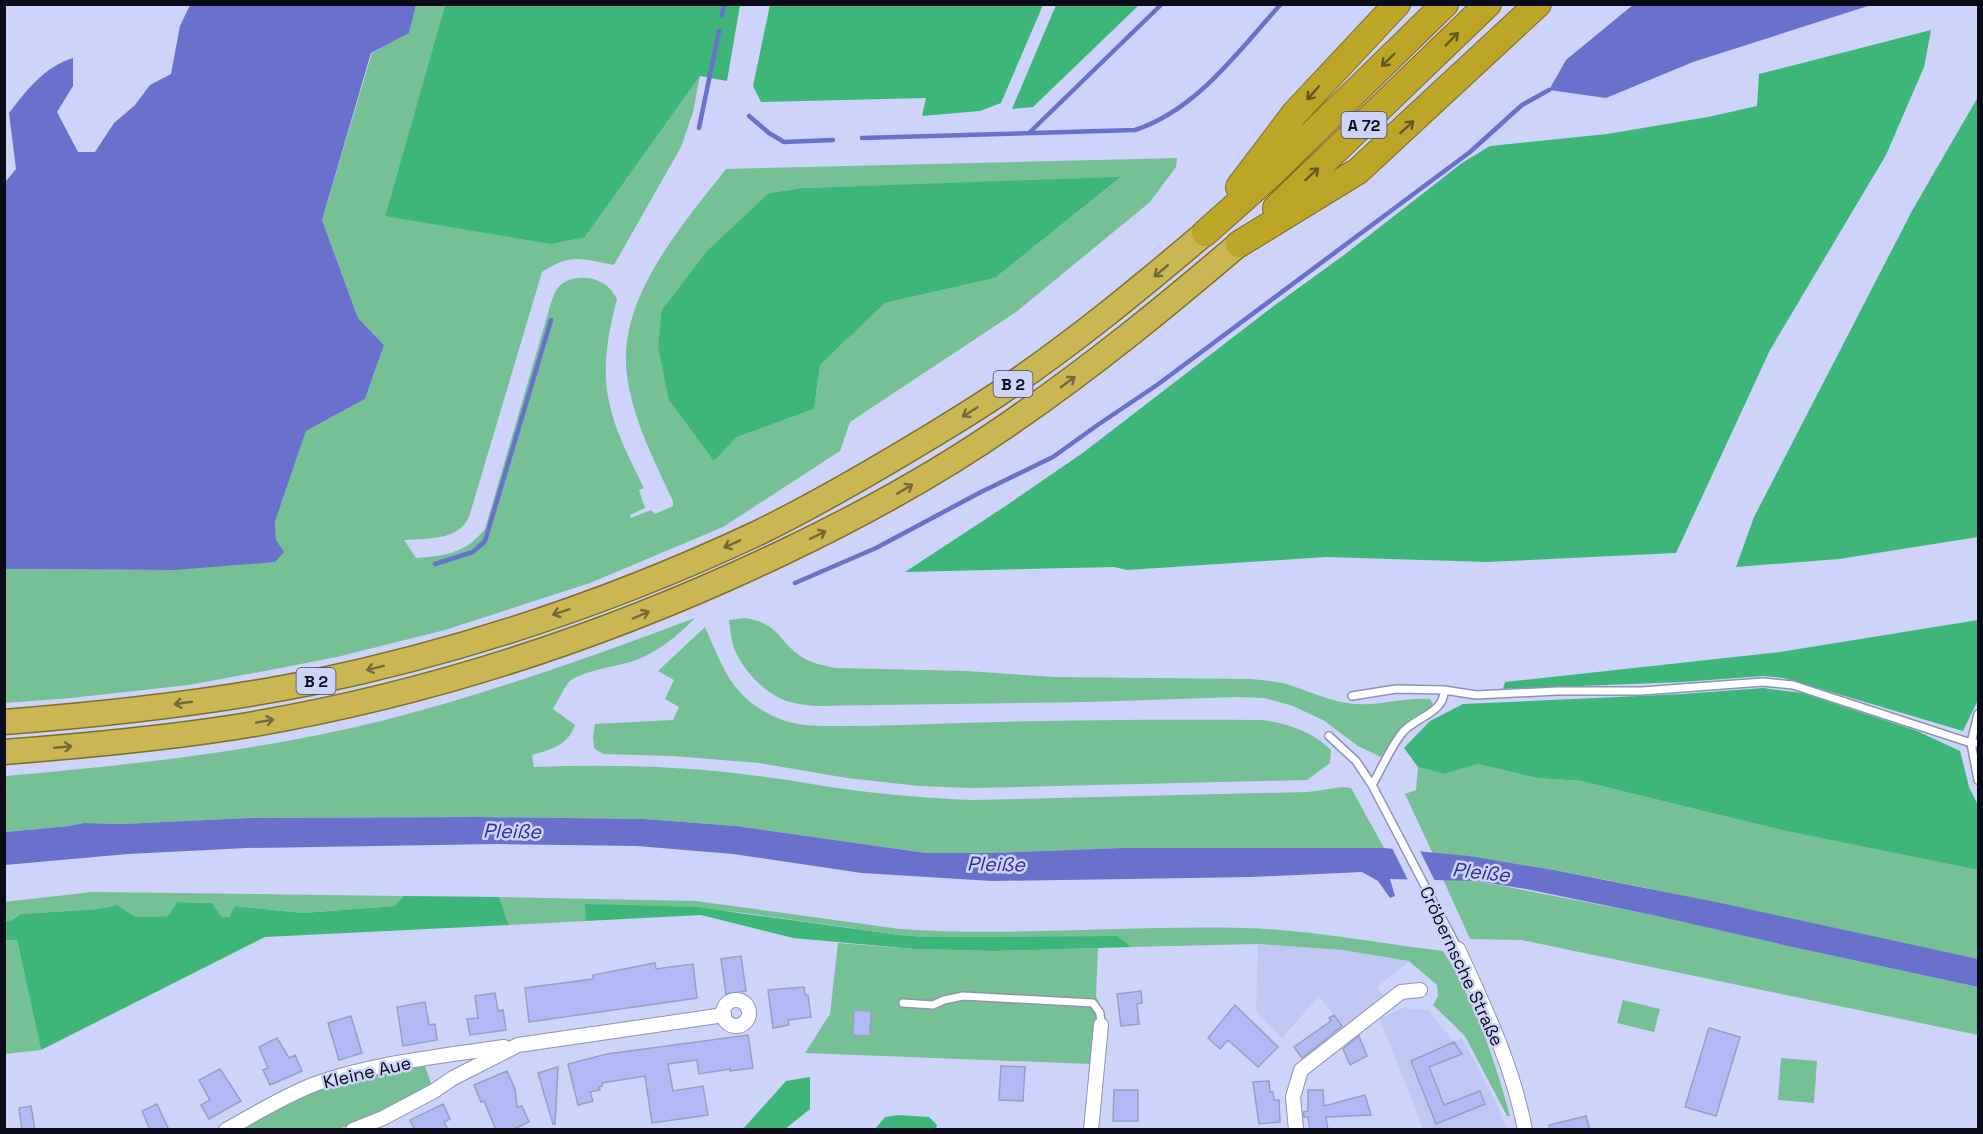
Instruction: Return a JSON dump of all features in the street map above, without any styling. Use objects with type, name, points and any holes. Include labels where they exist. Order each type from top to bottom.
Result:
[{"type":"highway","points":[[1205,233],[1295,113],[1397,4]]},
{"type":"highway","name":"A 72","points":[[1205,233],[1268,177],[1445,4]]},
{"type":"highway","name":"A 72","points":[[1239,244],[1488,4]]},
{"type":"highway","points":[[1239,244],[1358,171],[1538,4]]},
{"type":"highway","name":"B 2","points":[[4,722],[152,708],[312,682],[437,652],[523,626],[616,593],[760,531],[885,464],[999,394],[1063,349],[1135,293],[1205,233]]},
{"type":"highway","name":"B 2","points":[[4,752],[124,742],[235,727],[318,711],[466,675],[532,655],[625,622],[738,574],[855,518],[956,458],[1028,411],[1138,330],[1239,244]]},
{"type":"street","name":"Cröbernsche Straße","points":[[1458,949],[1506,1061],[1525,1130]]},
{"type":"street","points":[[1296,1130],[1293,1097],[1301,1070],[1401,992],[1420,990]]},
{"type":"street","name":"Kleine Aue","points":[[226,1130],[285,1098],[343,1075],[425,1059],[724,1015]]},
{"type":"street","points":[[1091,1130],[1101,1025]]},
{"type":"street","name":"Kleine Aue","points":[[353,1130],[403,1107],[518,1045]]},
{"type":"lane","points":[[1352,696],[1396,689],[1443,690],[1476,695],[1557,691],[1642,691],[1763,682],[1793,685],[1975,743]]},
{"type":"lane","points":[[1372,785],[1403,731],[1436,708],[1444,698],[1443,690]]},
{"type":"lane","points":[[1978,714],[1975,743],[1978,780]]},
{"type":"lane","name":"Cröbernsche Straße","points":[[1329,736],[1356,761],[1372,785],[1458,949]]},
{"type":"lane","points":[[903,1003],[933,1005],[963,996],[1093,1003],[1100,1013],[1101,1025]]},
{"type":"shaded area","points":[[1258,944],[1343,950],[1409,961],[1377,987],[1385,998],[1344,1028],[1319,996],[1282,1038],[1256,1011]]},
{"type":"shaded area","points":[[1403,1008],[1428,1010],[1454,1042],[1462,1038],[1495,1100],[1506,1128],[1423,1129],[1380,1019]]},
{"type":"green space","points":[[445,4],[740,5],[727,81],[700,76],[585,237],[551,244],[385,216]]},
{"type":"green space","points":[[770,4],[1043,5],[1001,103],[980,111],[922,116],[926,98],[761,102],[753,86]]},
{"type":"green space","points":[[416,5],[445,5],[385,216],[585,237],[700,76],[693,112],[681,147],[614,265],[577,259],[561,262],[542,272],[469,517],[464,525],[450,534],[441,537],[404,540],[416,558],[454,552],[470,543],[485,529],[552,300],[562,284],[575,279],[589,278],[603,283],[617,299],[610,328],[606,376],[613,417],[644,488],[639,490],[645,508],[630,515],[631,518],[651,510],[655,514],[673,506],[673,501],[635,413],[628,382],[626,352],[631,323],[654,267],[726,169],[1177,158],[1176,167],[1150,202],[1016,312],[850,422],[840,451],[723,527],[590,583],[445,630],[337,657],[189,685],[5,703],[4,569],[174,570],[276,540],[275,522],[306,431],[365,399],[384,345],[358,318],[322,220],[372,53],[408,33]],"holes":[[[1120,178],[995,278],[885,303],[820,365],[814,409],[737,437],[714,461],[769,193],[802,188]]]},
{"type":"green space","points":[[1056,5],[1139,5],[1033,107],[1012,109]]},
{"type":"green space","points":[[1931,30],[1924,67],[1886,155],[1770,350],[1676,553],[1487,562],[1326,557],[1127,570],[1114,567],[905,572],[1084,452],[1462,163],[1490,146],[1607,134],[1708,117],[1757,106],[1759,74]]},
{"type":"green space","points":[[1978,97],[1978,537],[1839,559],[1736,567],[1754,517],[1913,209]]},
{"type":"green space","points":[[1121,177],[995,278],[885,303],[820,365],[814,409],[737,437],[714,461],[669,400],[658,347],[662,310],[707,251],[769,193],[802,188]]},
{"type":"green space","points":[[695,618],[673,638],[648,655],[589,672],[569,682],[553,709],[575,725],[563,742],[552,749],[532,755],[534,767],[618,766],[702,770],[769,777],[876,793],[972,800],[1308,792],[1342,787],[1351,788],[1384,848],[1122,848],[926,853],[736,826],[644,819],[477,817],[249,818],[122,824],[84,823],[5,832],[5,776],[196,756],[338,731],[503,686]]},
{"type":"green space","points":[[746,618],[772,628],[803,658],[835,668],[967,671],[1054,677],[1250,679],[1283,683],[1346,703],[1367,704],[1430,699],[1433,704],[1394,737],[1381,757],[1358,746],[1323,720],[1293,706],[1265,698],[814,706],[781,699],[764,688],[749,673],[734,648],[729,620]]},
{"type":"green space","points":[[1978,620],[1978,700],[1963,731],[1784,678],[1763,676],[1682,682],[1503,689],[1505,682],[1780,652]]},
{"type":"green space","points":[[705,627],[724,670],[740,692],[764,711],[780,719],[803,725],[858,726],[1074,720],[1262,720],[1290,726],[1316,738],[1331,750],[1330,763],[1307,780],[971,788],[919,786],[847,778],[759,763],[673,756],[603,754],[594,748],[595,724],[673,720],[679,707],[665,699],[674,680],[658,671]]},
{"type":"green space","points":[[1763,688],[1802,693],[1917,731],[1960,751],[1969,787],[1978,805],[1978,870],[1781,830],[1581,781],[1537,778],[1478,764],[1444,774],[1418,767],[1404,748],[1430,721],[1463,704]]},
{"type":"green space","points":[[1478,764],[1537,778],[1581,781],[1781,830],[1978,870],[1978,959],[1582,875],[1433,854],[1405,794],[1416,790],[1418,767],[1444,774]]},
{"type":"green space","points":[[1443,879],[1476,881],[1669,918],[1978,987],[1978,1035],[1522,940],[1470,939]]},
{"type":"green space","points":[[92,892],[402,896],[396,906],[303,913],[235,906],[230,917],[222,917],[212,903],[177,902],[168,916],[136,917],[117,905],[98,909],[21,914],[12,920],[5,921],[4,902]]},
{"type":"green space","points":[[403,896],[499,897],[509,925],[265,937],[41,1050],[17,940],[5,940],[5,921],[12,920],[21,914],[98,909],[117,905],[136,917],[168,916],[177,902],[212,903],[222,917],[229,917],[235,906],[303,913],[395,906]]},
{"type":"green space","points":[[499,897],[696,901],[900,929],[943,931],[1268,929],[1443,951],[1474,1009],[1498,1074],[1510,1116],[1507,1116],[1465,1036],[1433,1005],[1438,996],[1437,985],[1409,961],[1343,950],[1258,944],[1131,947],[1118,936],[924,937],[737,912],[586,904],[586,921],[509,925]]},
{"type":"green space","points":[[585,904],[696,907],[924,937],[1118,936],[1131,947],[996,951],[914,949],[793,938],[701,915],[586,921]]},
{"type":"green space","points":[[4,940],[17,940],[41,1050],[5,1054]]},
{"type":"green space","points":[[838,943],[914,949],[996,951],[1098,948],[1096,996],[1108,1025],[1097,1025],[1092,1064],[805,1053],[830,1014]]},
{"type":"green space","points":[[1623,1000],[1660,1009],[1654,1032],[1617,1023]]},
{"type":"green space","points":[[1781,1058],[1817,1061],[1814,1103],[1778,1100]]},
{"type":"green space","points":[[425,1066],[432,1086],[381,1112],[339,1129],[239,1130],[316,1090],[344,1081]]},
{"type":"green space","points":[[810,1077],[810,1109],[785,1129],[743,1129],[786,1081]]},
{"type":"green space","points":[[898,1115],[929,1117],[937,1125],[936,1129],[875,1129],[885,1117]]},
{"type":"water","points":[[1634,4],[1871,5],[1693,62],[1606,98],[1549,90],[1566,60]]},
{"type":"water","points":[[190,5],[416,5],[409,33],[371,53],[322,220],[358,318],[384,345],[365,399],[306,431],[275,522],[276,540],[284,552],[275,562],[174,570],[5,569],[4,181],[16,169],[9,113],[45,73],[73,58],[73,86],[57,112],[78,152],[95,152],[114,123],[135,105],[150,85],[171,74],[180,26]]},
{"type":"water","name":"Pleiße","points":[[249,818],[644,819],[736,826],[926,853],[1122,848],[1384,848],[1469,856],[1716,902],[1978,959],[1978,987],[1662,917],[1476,881],[1390,879],[1395,896],[1390,898],[1378,881],[1362,872],[1252,877],[992,881],[862,873],[733,854],[637,846],[498,844],[247,848],[128,854],[5,865],[5,832],[84,823],[122,824]]},
{"type":"pier","points":[[1391,846],[1419,849],[1435,881],[1409,882]]},
{"type":"building","points":[[741,956],[746,991],[726,994],[721,959]]},
{"type":"building","points":[[655,963],[656,969],[693,964],[697,998],[529,1022],[525,988],[593,979],[593,975]]},
{"type":"building","points":[[804,987],[805,995],[808,995],[811,1017],[788,1020],[789,1025],[773,1028],[768,990]]},
{"type":"building","points":[[1141,991],[1142,1003],[1137,1004],[1139,1024],[1121,1026],[1117,994]]},
{"type":"building","points":[[495,993],[498,1011],[503,1010],[506,1030],[470,1035],[467,1019],[478,1018],[475,996]]},
{"type":"building","points":[[425,1002],[429,1025],[435,1024],[437,1040],[403,1046],[397,1007]]},
{"type":"building","points":[[1235,1005],[1278,1047],[1258,1067],[1228,1040],[1220,1049],[1208,1038]]},
{"type":"building","points":[[854,1010],[871,1011],[870,1036],[853,1035]]},
{"type":"building","points":[[1334,1015],[1342,1026],[1302,1058],[1294,1047],[1331,1021],[1329,1018]]},
{"type":"building","points":[[351,1016],[362,1053],[339,1060],[328,1023]]},
{"type":"building","points":[[1709,1028],[1740,1037],[1716,1116],[1685,1107]]},
{"type":"building","points":[[748,1035],[753,1068],[699,1074],[697,1060],[668,1064],[673,1091],[703,1086],[708,1115],[652,1123],[645,1076],[602,1083],[600,1090],[590,1092],[593,1101],[578,1105],[568,1064],[607,1054]]},
{"type":"building","points":[[1359,1036],[1367,1056],[1350,1065],[1343,1049]]},
{"type":"building","points":[[277,1038],[289,1058],[295,1055],[302,1071],[270,1085],[263,1070],[268,1068],[259,1047]]},
{"type":"building","points":[[1454,1042],[1462,1054],[1429,1067],[1444,1105],[1480,1091],[1485,1104],[1436,1124],[1411,1061]]},
{"type":"building","points":[[1001,1066],[1025,1067],[1023,1101],[999,1100]]},
{"type":"building","points":[[558,1067],[555,1124],[553,1124],[538,1073]]},
{"type":"building","points":[[220,1069],[241,1101],[209,1119],[201,1105],[210,1100],[199,1080]]},
{"type":"building","points":[[507,1071],[515,1089],[517,1107],[522,1106],[529,1122],[512,1130],[496,1130],[484,1101],[481,1102],[474,1085]]},
{"type":"building","points":[[1269,1081],[1270,1092],[1273,1092],[1274,1100],[1279,1100],[1280,1122],[1259,1124],[1253,1082]]},
{"type":"building","points":[[1114,1090],[1138,1090],[1138,1121],[1113,1121]]},
{"type":"building","points":[[1308,1090],[1323,1090],[1324,1106],[1365,1095],[1371,1115],[1326,1117],[1328,1130],[1310,1130],[1308,1117],[1304,1117],[1303,1112],[1308,1111]]},
{"type":"building","points":[[157,1104],[169,1130],[150,1130],[142,1111]]},
{"type":"building","points":[[443,1104],[450,1119],[444,1122],[448,1130],[415,1130],[410,1120]]},
{"type":"building","points":[[31,1106],[35,1130],[22,1130],[19,1108]]},
{"type":"building","points":[[1586,1116],[1590,1130],[1550,1130],[1549,1125]]},
{"type":"waterway","points":[[722,15],[724,4]]},
{"type":"waterway","points":[[1029,133],[1162,4]]},
{"type":"waterway","points":[[862,138],[1135,130],[1157,121],[1197,94],[1281,4]]},
{"type":"waterway","points":[[699,128],[719,31]]},
{"type":"waterway","points":[[795,583],[876,548],[1053,457],[1157,385],[1470,152],[1522,105],[1549,90]]},
{"type":"waterway","points":[[749,116],[784,142],[833,140]]},
{"type":"waterway","points":[[435,564],[473,552],[485,541],[551,320]]}]
